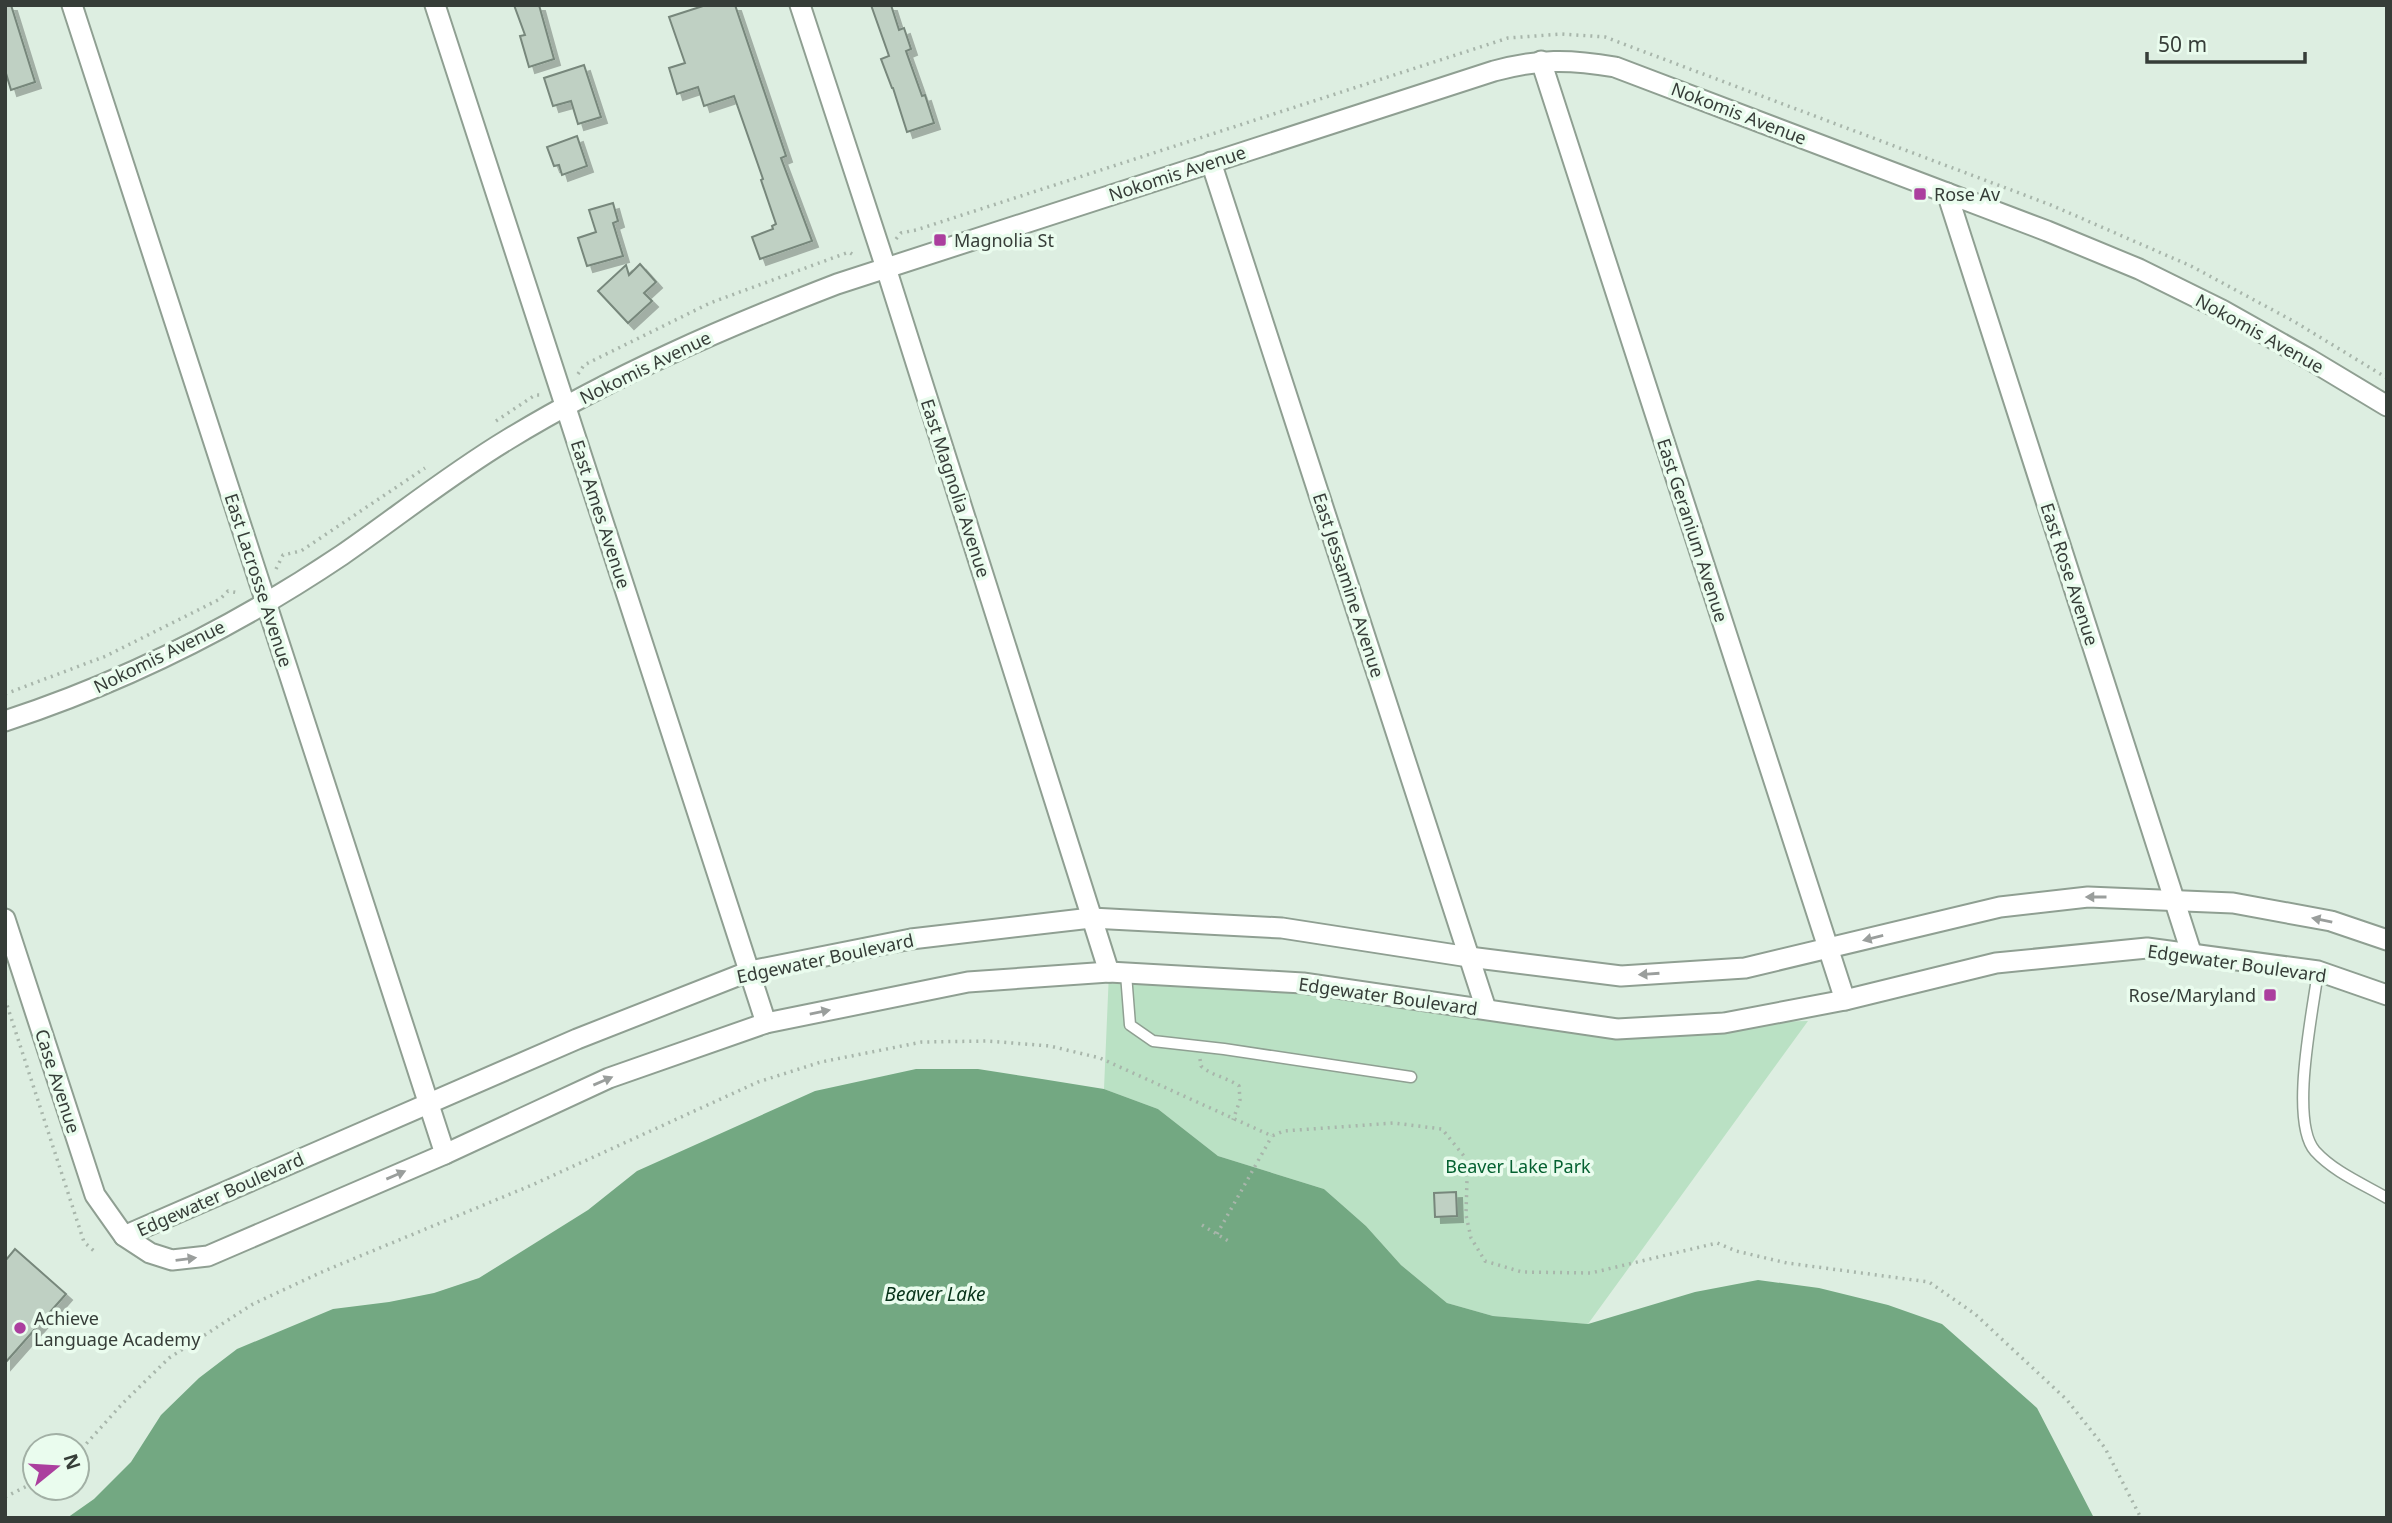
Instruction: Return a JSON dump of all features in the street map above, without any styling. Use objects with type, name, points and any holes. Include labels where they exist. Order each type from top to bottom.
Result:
[{"type":"street","name":"East Lacrosse Avenue","points":[[72,5],[445,1154]]},
{"type":"street","name":"East Ames Avenue","points":[[435,5],[766,1023]]},
{"type":"street","name":"East Magnolia Avenue","points":[[800,5],[1091,918],[1117,973]]},
{"type":"street","name":"Nokomis Avenue","points":[[5,722],[170,654],[266,603],[506,441],[654,360],[738,322],[837,284],[1211,162],[1494,71],[1541,61],[1577,60],[1615,67],[1947,193],[2139,270],[2233,316],[2387,406]]},
{"type":"street","name":"East Geranium Avenue","points":[[1541,61],[1845,1000]]},
{"type":"street","name":"East Jessamine Avenue","points":[[1211,162],[1486,1009]]},
{"type":"street","name":"East Rose Avenue","points":[[1947,193],[2192,955]]},
{"type":"street","name":"Edgewater Boulevard","points":[[124,1236],[577,1039],[750,971],[911,939],[1091,918],[1282,928],[1469,957],[1620,976],[1745,968],[2000,907],[2088,897],[2234,903],[2331,921],[2387,940]]},
{"type":"street","name":"Case Avenue","points":[[5,919],[96,1195],[124,1236]]},
{"type":"street","name":"Edgewater Boulevard","points":[[124,1236],[150,1254],[172,1261],[208,1256],[445,1154],[609,1078],[766,1023],[968,982],[1117,973],[1303,983],[1617,1029],[1724,1023],[1845,1000],[1996,963],[2147,948],[2318,971],[2387,995]]},
{"type":"lane","points":[[2318,971],[2302,1090],[2303,1122],[2313,1149],[2332,1166],[2387,1198]]},
{"type":"lane","points":[[1117,973],[1130,1025],[1153,1041],[1411,1077]]},
{"type":"path","points":[[895,240],[901,233],[1508,38],[1562,34],[1605,37],[2051,205],[2191,266],[2295,322],[2387,379]]},
{"type":"path","points":[[578,373],[584,365],[710,303],[849,252],[855,256]]},
{"type":"path","points":[[491,425],[535,395],[544,395]]},
{"type":"path","points":[[276,569],[283,555],[301,551],[435,462]]},
{"type":"path","points":[[5,694],[106,656],[220,599],[228,591],[239,593]]},
{"type":"path","points":[[5,999],[84,1242],[94,1251]]},
{"type":"path","points":[[91,1439],[169,1358],[253,1304],[324,1271],[532,1185],[758,1082],[821,1062],[922,1042],[987,1041],[1050,1046],[1100,1058],[1272,1136],[1297,1130],[1394,1123],[1442,1129],[1464,1156],[1467,1179],[1466,1215],[1471,1238],[1485,1261],[1522,1272],[1591,1273],[1717,1243],[1737,1251],[1787,1263],[1929,1282],[1975,1314],[2067,1400],[2105,1448],[2141,1518]]},
{"type":"path","points":[[1199,1046],[1201,1066],[1209,1073],[1229,1079],[1239,1086],[1240,1100],[1233,1119]]},
{"type":"path","points":[[1217,1234],[1272,1136]]},
{"type":"path","points":[[1202,1225],[1230,1242]]},
{"type":"path","points":[[5,1497],[21,1489]]},
{"type":"green space","name":"Beaver Lake Park","points":[[1109,972],[1303,983],[1617,1029],[1808,1021],[1588,1324],[1493,1316],[1447,1303],[1401,1265],[1366,1226],[1324,1189],[1218,1156],[1158,1109],[1104,1089]]},
{"type":"water","name":"Beaver Lake","points":[[916,1069],[978,1069],[1104,1089],[1158,1109],[1218,1156],[1324,1189],[1366,1226],[1401,1265],[1447,1303],[1493,1316],[1588,1324],[1695,1292],[1758,1280],[1819,1288],[1888,1305],[1942,1324],[2037,1408],[2094,1518],[67,1518],[91,1502],[131,1462],[161,1415],[199,1378],[237,1349],[333,1309],[434,1293],[479,1278],[588,1210],[637,1171],[815,1091]]},
{"type":"building","points":[[5,5],[11,5],[35,82],[11,90],[5,70]]},
{"type":"building","points":[[514,5],[539,5],[554,59],[529,67],[520,36],[525,35]]},
{"type":"building","points":[[706,5],[735,5],[786,156],[781,158],[812,241],[760,259],[752,237],[773,229],[772,226],[776,224],[734,96],[704,106],[698,87],[677,94],[669,68],[685,63],[669,17]]},
{"type":"building","points":[[871,5],[891,5],[899,30],[904,28],[911,49],[906,51],[934,123],[907,132],[881,59],[889,56]]},
{"type":"building","points":[[584,65],[601,117],[578,124],[571,101],[553,106],[544,78]]},
{"type":"building","points":[[577,136],[587,166],[562,175],[559,165],[554,166],[547,147]]},
{"type":"building","points":[[613,203],[618,221],[613,223],[623,256],[587,266],[578,238],[596,232],[589,210]]},
{"type":"building","points":[[640,264],[656,282],[644,293],[652,301],[628,323],[598,291],[626,265],[629,275]]},
{"type":"building","points":[[1456,1192],[1457,1216],[1435,1217],[1434,1193]]},
{"type":"building","name":"Achieve Language Academy","points":[[15,1249],[66,1294],[5,1363],[5,1261]]},
{"type":"place","name":"Rose Av","points":[[1920,194]]},
{"type":"place","name":"Magnolia St","points":[[940,240]]},
{"type":"place","name":"Rose/Maryland","points":[[2270,995]]},
{"type":"place","name":"Achieve Language Academy","points":[[20,1328]]}]
